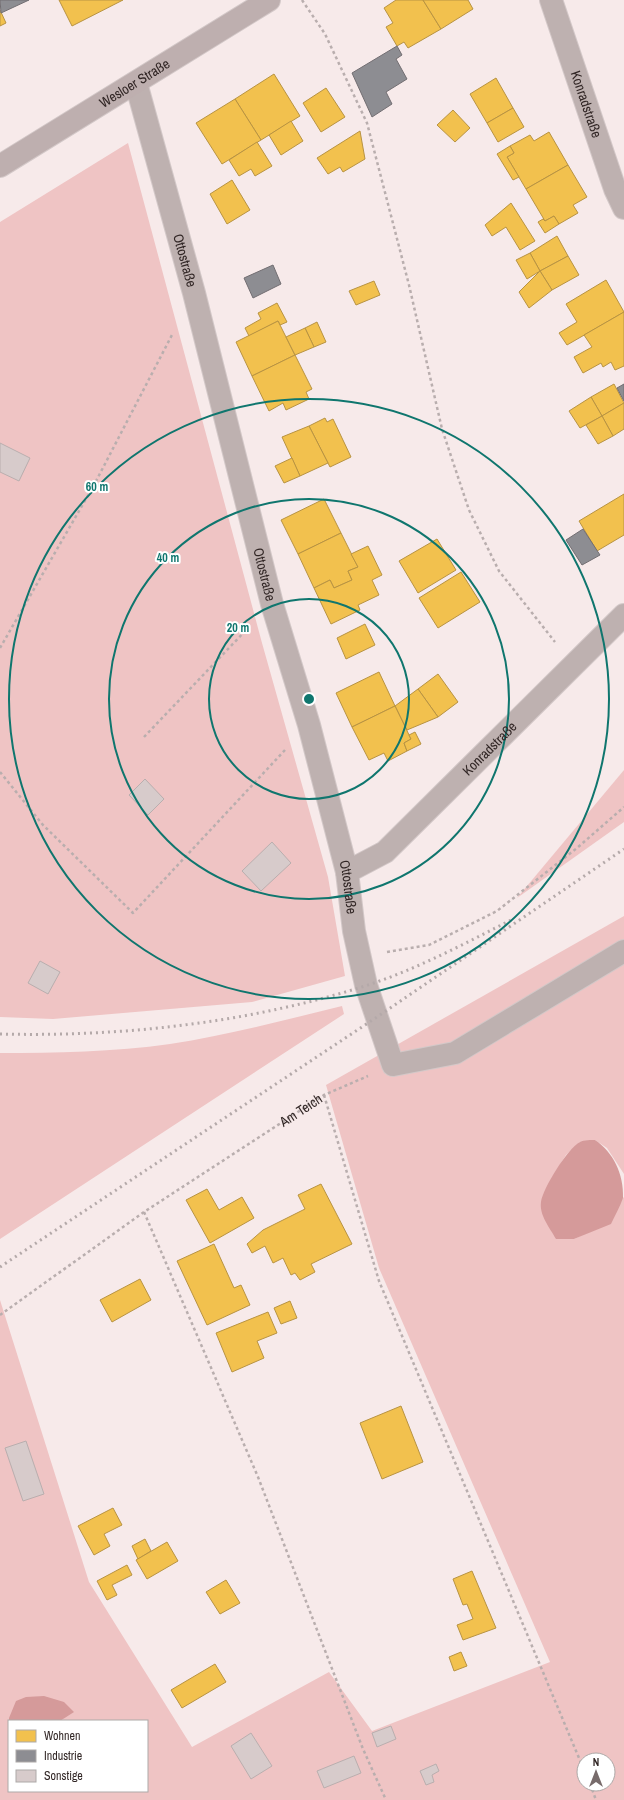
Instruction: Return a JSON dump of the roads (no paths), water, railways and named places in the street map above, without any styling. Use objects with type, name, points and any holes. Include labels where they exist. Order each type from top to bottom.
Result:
[{"type":"street","name":"Wesloer Straße","points":[[0,166],[269,0]]},
{"type":"street","name":"Konradstraße","points":[[551,0],[615,189],[624,208]]},
{"type":"street","name":"Ottostraße","points":[[136,83],[194,293],[272,604],[309,725],[347,872],[357,948],[366,985],[393,1065],[455,1053],[624,951]]},
{"type":"street","name":"Konradstraße","points":[[347,872],[385,852],[624,615]]},
{"type":"railway","points":[[0,1267],[377,1017],[624,849]]},
{"type":"railway","points":[[0,1034],[92,1033],[138,1030],[184,1025],[276,1010],[321,999],[384,980],[439,956],[511,920]]}]
